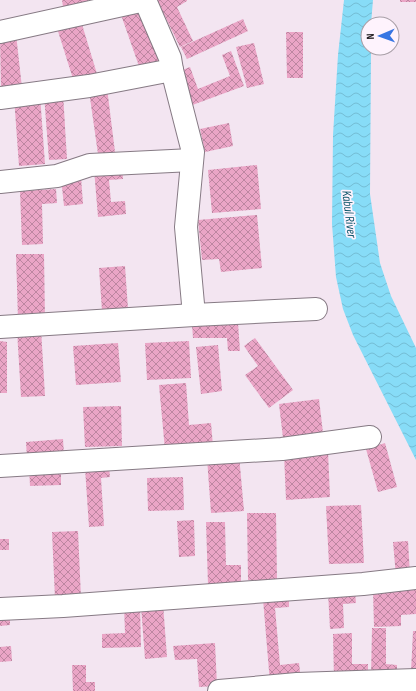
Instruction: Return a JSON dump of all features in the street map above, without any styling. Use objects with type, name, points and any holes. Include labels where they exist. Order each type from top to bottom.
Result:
[{"type":"street","points":[[0,32],[145,0],[170,58],[193,152],[186,227],[194,315]]},
{"type":"street","points":[[0,98],[89,86],[172,70]]},
{"type":"street","points":[[0,182],[57,176],[90,165],[192,160]]},
{"type":"street","points":[[0,327],[316,309]]},
{"type":"street","points":[[0,466],[282,449],[370,437]]},
{"type":"street","points":[[0,609],[63,606],[363,584],[416,578]]},
{"type":"street","points":[[219,691],[296,688],[416,680]]},
{"type":"water","name":"Kabul River","points":[[344,0],[373,0],[372,16],[360,16],[360,56],[371,56],[370,194],[380,263],[391,296],[416,348],[416,460],[353,335],[343,309],[336,277],[332,224],[333,135],[338,55]]},
{"type":"building","points":[[62,0],[88,0],[90,11],[64,14]]},
{"type":"building","points":[[157,0],[187,0],[177,7],[193,41],[180,47]]},
{"type":"building","points":[[400,0],[416,0],[416,2],[400,2]]},
{"type":"building","points":[[142,4],[162,61],[140,69],[120,12]]},
{"type":"building","points":[[243,19],[248,31],[187,59],[181,47]]},
{"type":"building","points":[[81,21],[97,74],[74,82],[57,28]]},
{"type":"building","points":[[286,32],[303,32],[303,78],[287,78]]},
{"type":"building","points":[[16,34],[22,88],[1,90],[0,36]]},
{"type":"building","points":[[254,43],[264,84],[247,88],[236,47]]},
{"type":"building","points":[[231,51],[244,86],[187,107],[175,73],[190,67],[198,89],[230,76],[222,55]]},
{"type":"building","points":[[107,88],[115,152],[98,154],[89,91]]},
{"type":"building","points":[[63,94],[67,159],[49,160],[44,95]]},
{"type":"building","points":[[40,95],[45,164],[19,166],[14,97]]},
{"type":"building","points":[[229,123],[233,146],[205,152],[200,129]]},
{"type":"building","points":[[257,165],[261,209],[212,213],[208,170]]},
{"type":"building","points":[[122,166],[123,179],[109,180],[111,202],[125,201],[126,214],[98,217],[94,169]]},
{"type":"building","points":[[81,177],[83,204],[64,206],[61,178]]},
{"type":"building","points":[[56,189],[57,203],[42,204],[43,244],[22,245],[20,191]]},
{"type":"building","points":[[257,215],[262,268],[221,272],[219,259],[202,260],[198,220]]},
{"type":"building","points":[[16,254],[44,254],[45,320],[18,320]]},
{"type":"building","points":[[125,266],[128,309],[102,311],[99,268]]},
{"type":"building","points":[[238,323],[240,351],[228,351],[227,338],[193,338],[192,325]]},
{"type":"building","points":[[41,329],[45,396],[21,397],[17,330]]},
{"type":"building","points":[[255,338],[293,390],[269,408],[245,375],[258,366],[244,346]]},
{"type":"building","points":[[0,341],[7,342],[7,393],[0,393]]},
{"type":"building","points":[[189,341],[191,378],[147,380],[145,343]]},
{"type":"building","points":[[118,343],[121,382],[76,385],[73,346]]},
{"type":"building","points":[[218,345],[222,391],[201,394],[196,347]]},
{"type":"building","points":[[186,383],[189,425],[211,423],[213,446],[165,450],[159,385]]},
{"type":"building","points":[[319,399],[323,433],[283,438],[279,404]]},
{"type":"building","points":[[121,406],[122,446],[85,447],[83,407]]},
{"type":"building","points":[[63,439],[64,455],[27,458],[26,442]]},
{"type":"building","points":[[385,443],[397,487],[378,492],[366,449]]},
{"type":"building","points":[[328,452],[330,497],[286,500],[284,454]]},
{"type":"building","points":[[239,455],[244,511],[211,513],[207,458]]},
{"type":"building","points":[[61,465],[61,485],[30,486],[29,466]]},
{"type":"building","points":[[109,466],[110,477],[101,478],[104,526],[89,527],[85,468]]},
{"type":"building","points":[[183,477],[184,510],[148,511],[147,478]]},
{"type":"building","points":[[361,505],[364,563],[329,564],[326,506]]},
{"type":"building","points":[[247,513],[276,513],[277,580],[248,580]]},
{"type":"building","points":[[194,520],[195,556],[179,557],[177,521]]},
{"type":"building","points":[[206,522],[225,522],[226,565],[241,565],[241,584],[208,585]]},
{"type":"building","points":[[78,531],[81,598],[55,599],[52,532]]},
{"type":"building","points":[[0,539],[9,539],[9,550],[0,550]]},
{"type":"building","points":[[408,541],[410,575],[396,576],[393,542]]},
{"type":"building","points":[[416,589],[416,614],[401,615],[401,626],[374,627],[373,591]]},
{"type":"building","points":[[355,590],[356,603],[343,604],[344,628],[330,629],[328,592]]},
{"type":"building","points":[[289,596],[289,607],[275,608],[280,665],[299,663],[301,680],[270,683],[263,599]]},
{"type":"building","points":[[163,604],[167,657],[145,659],[141,606]]},
{"type":"building","points":[[124,606],[140,606],[141,647],[102,648],[102,634],[125,633]]},
{"type":"building","points":[[0,614],[10,614],[10,625],[0,626]]},
{"type":"building","points":[[372,628],[386,628],[386,664],[397,665],[397,678],[371,678]]},
{"type":"building","points":[[413,631],[416,631],[416,672],[411,672]]},
{"type":"building","points":[[352,633],[352,664],[368,664],[368,678],[334,679],[333,634]]},
{"type":"building","points":[[215,643],[217,686],[199,687],[197,659],[175,660],[173,646]]},
{"type":"building","points":[[11,646],[12,661],[0,662],[0,647]]},
{"type":"building","points":[[72,665],[86,665],[86,682],[95,682],[95,691],[73,691]]}]
